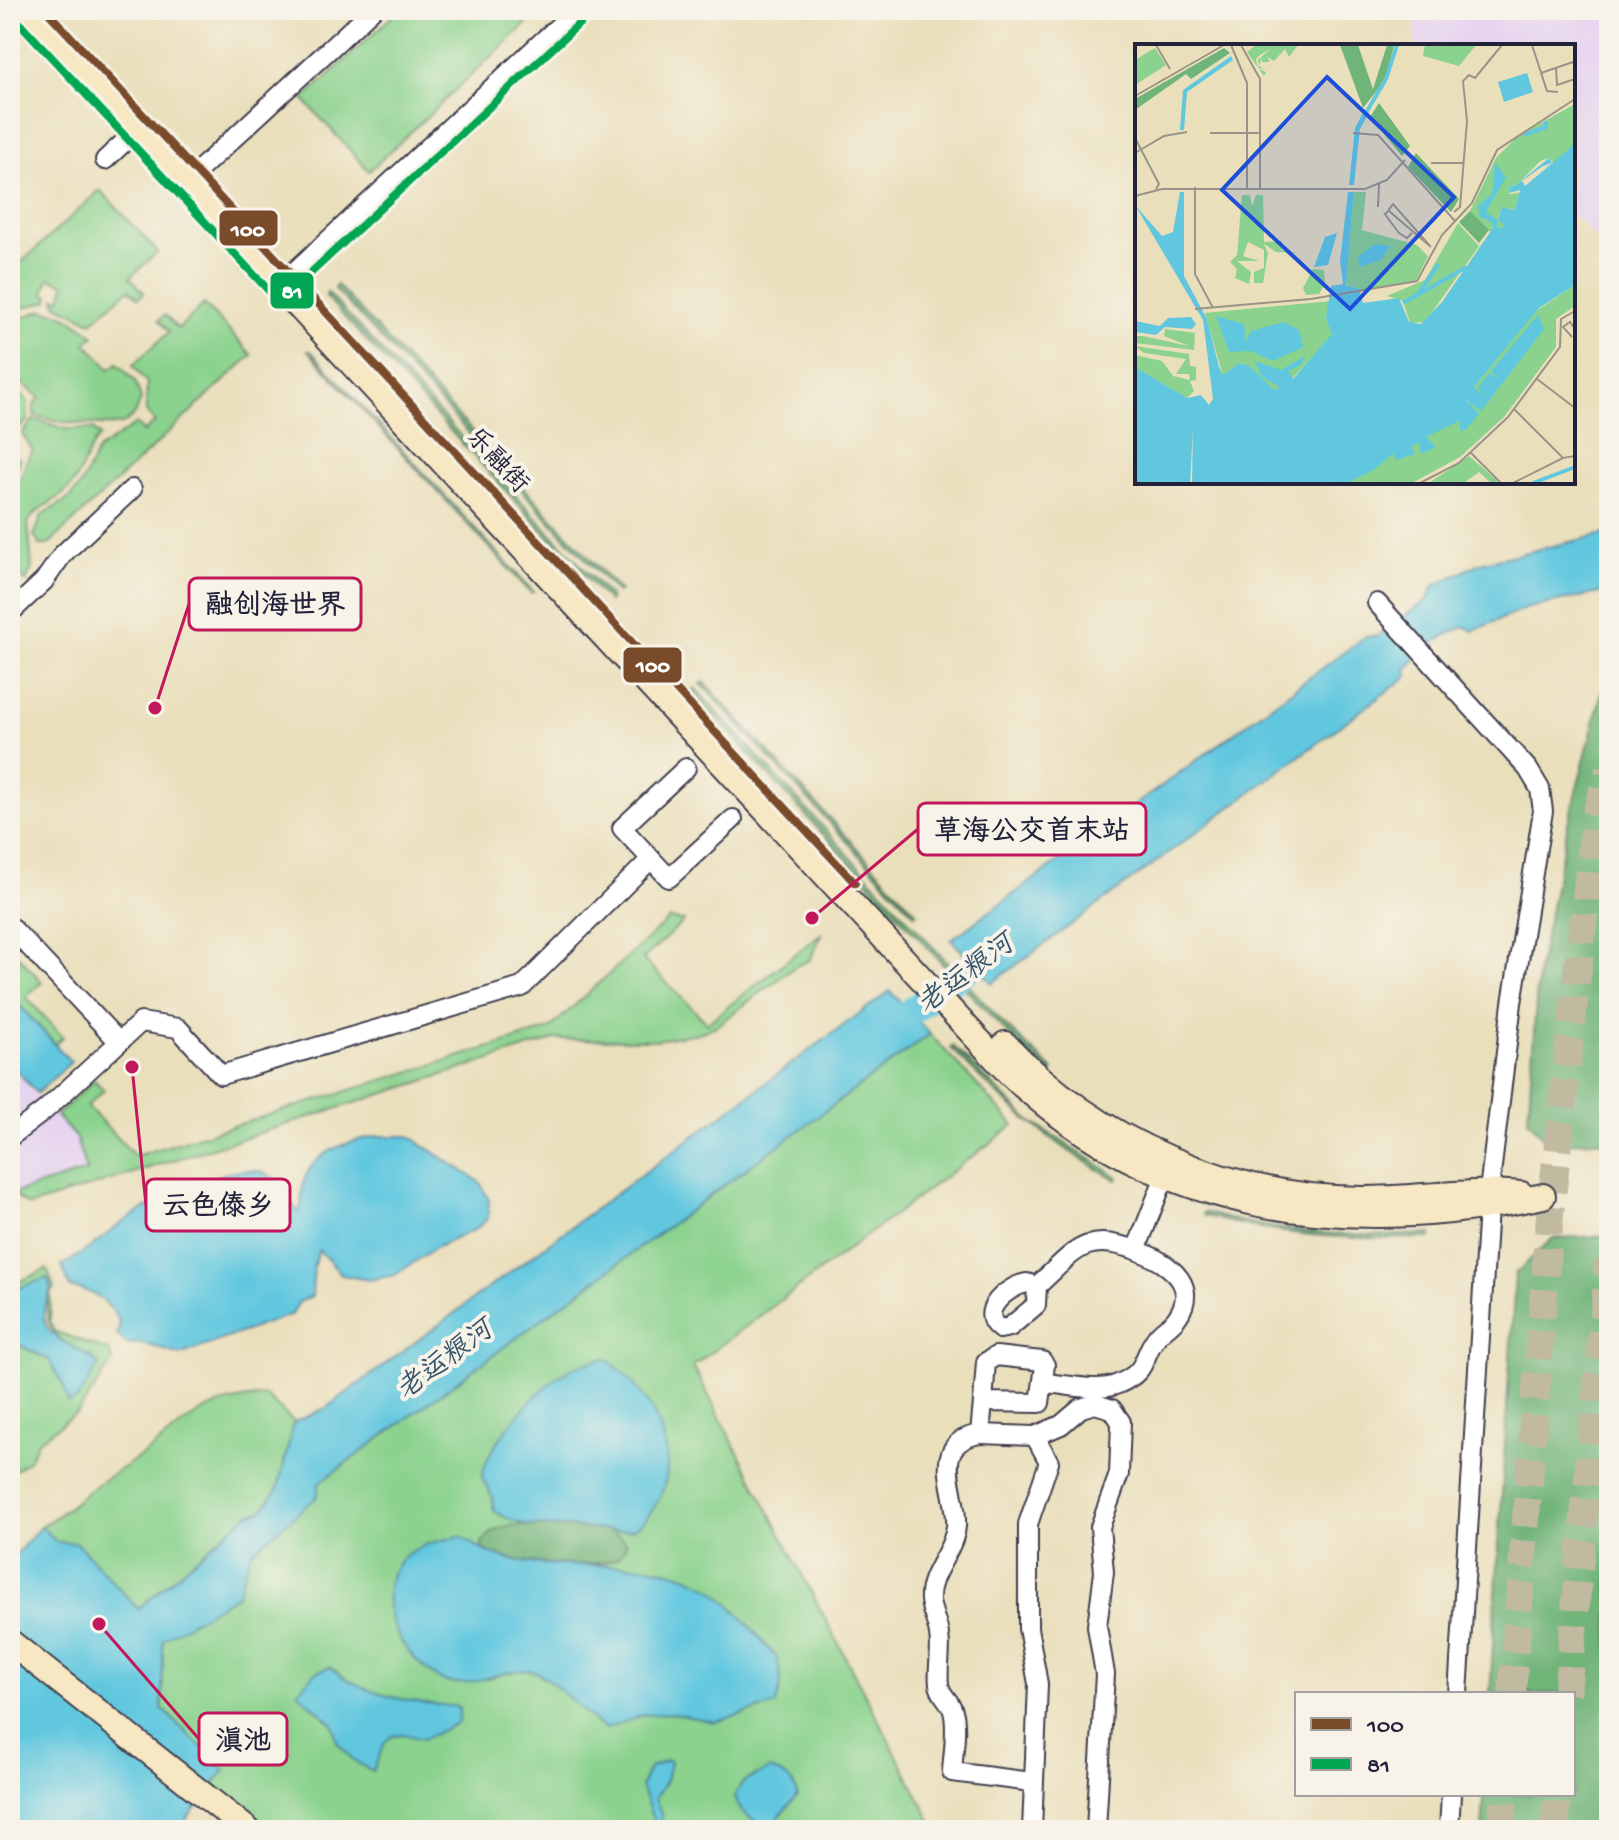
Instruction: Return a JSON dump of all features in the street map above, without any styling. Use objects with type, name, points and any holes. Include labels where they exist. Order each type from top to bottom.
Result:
[{"type":"street","name":"乐融街","points":[[24,10],[136,131],[191,178]]},
{"type":"street","name":"乐融街","points":[[46,10],[191,178],[970,1020],[1065,1098],[1169,1168],[1331,1198],[1488,1200]]},
{"type":"street","points":[[191,178],[372,10]]},
{"type":"street","points":[[285,280],[576,10]]},
{"type":"street","points":[[105,160],[136,131]]},
{"type":"street","points":[[10,613],[44,581],[63,554],[132,489]]},
{"type":"street","points":[[1377,603],[1528,769],[1540,789],[1543,811],[1512,1003],[1488,1200],[1458,1692]]},
{"type":"street","points":[[686,768],[622,828],[669,878],[733,819]]},
{"type":"street","points":[[10,1137],[44,1111],[141,1022],[178,1028],[221,1075],[522,987],[651,859]]},
{"type":"street","points":[[10,926],[119,1042]]},
{"type":"street","points":[[1136,1250],[1169,1168]]},
{"type":"street","points":[[1037,1286],[1082,1246],[1110,1240],[1163,1261],[1179,1276],[1185,1295],[1180,1313],[1156,1337],[1142,1368],[1117,1385],[1044,1383]]},
{"type":"street","points":[[980,1434],[986,1362],[990,1357],[1038,1358],[1045,1365],[1043,1399],[1036,1405],[983,1402]]},
{"type":"street","points":[[1032,1782],[952,1772],[953,1711],[940,1691],[940,1638],[930,1599],[935,1576],[950,1550],[956,1527],[948,1485],[950,1457],[961,1442],[980,1434],[1035,1436],[1061,1425],[1081,1408],[1095,1404],[1112,1409],[1121,1422],[1119,1474],[1100,1527],[1104,1572],[1097,1626],[1105,1674],[1096,1830]]},
{"type":"street","points":[[1032,1830],[1038,1684],[1028,1628],[1028,1524],[1049,1462],[1035,1436]]},
{"type":"street","points":[[10,1642],[248,1830]]},
{"type":"street","points":[[1449,1830],[1451,1796]]},
{"type":"shaded area","points":[[1415,10],[1609,10],[1609,252],[1575,216],[1575,44],[1415,44]]},
{"type":"shaded area","points":[[10,1066],[76,1138],[86,1172],[10,1195]]},
{"type":"green space","points":[[399,10],[541,10],[369,171],[303,99]]},
{"type":"green space","points":[[100,190],[158,252],[130,277],[144,293],[138,298],[129,289],[92,322],[57,305],[55,298],[61,299],[65,284],[49,278],[44,294],[49,296],[48,301],[25,307],[10,317],[10,273]]},
{"type":"green space","points":[[337,285],[620,591],[617,593],[334,288]]},
{"type":"green space","points":[[327,292],[611,598],[609,602],[326,297]]},
{"type":"green space","points":[[204,304],[252,355],[48,545],[40,545],[34,536],[42,515],[70,498],[81,485],[98,450],[136,424],[144,432],[155,422],[146,412],[147,383],[133,365],[169,332],[159,320],[165,315],[178,329]]},
{"type":"green space","points":[[42,310],[64,315],[82,326],[94,336],[86,343],[110,369],[118,363],[135,381],[141,398],[128,421],[108,425],[62,422],[34,415],[34,405],[40,398],[10,373],[10,327],[19,319]]},
{"type":"green space","points":[[308,351],[311,351],[534,592],[531,593]]},
{"type":"green space","points":[[10,382],[28,402],[28,420],[15,432],[17,446],[11,451],[20,460],[15,475],[10,474]]},
{"type":"green space","points":[[34,419],[66,429],[93,429],[100,436],[72,485],[28,522],[32,568],[26,582],[10,564],[10,486],[18,483],[33,451],[22,434]]},
{"type":"green space","points":[[1609,665],[1609,1140],[1549,1144],[1528,1120],[1538,971],[1569,819]]},
{"type":"green space","points":[[704,682],[917,913],[915,915],[701,684]]},
{"type":"green space","points":[[695,688],[1005,1025],[1053,1070],[1052,1074],[1002,1028],[691,691]]},
{"type":"green space","points":[[669,919],[684,921],[643,959],[707,1023],[822,933],[810,960],[796,966],[716,1026],[699,1033],[656,1040],[556,1039],[29,1206],[16,1197],[15,1193],[86,1171],[76,1138],[56,1116],[94,1080],[104,1090],[87,1106],[135,1156],[549,1029]]},
{"type":"green space","points":[[10,947],[42,982],[26,997],[63,1037],[55,1044],[10,995]]},
{"type":"green space","points":[[930,1034],[1014,1125],[693,1366],[936,1830],[262,1830],[211,1790],[224,1770],[162,1709],[163,1639],[237,1595],[250,1552],[319,1483]]},
{"type":"green space","points":[[953,1046],[1030,1121],[1118,1177],[1117,1180],[1028,1121],[951,1048]]},
{"type":"green space","points":[[1204,1200],[1433,1223],[1433,1226],[1323,1228],[1261,1219],[1203,1205]]},
{"type":"green space","points":[[1204,1212],[1288,1229],[1344,1234],[1431,1234],[1431,1238],[1344,1237],[1288,1232],[1231,1222],[1203,1215]]},
{"type":"green space","points":[[1609,1236],[1609,1830],[1482,1830],[1484,1796],[1575,1796],[1575,1692],[1490,1692],[1515,1274],[1553,1238]]},
{"type":"green space","points":[[47,1269],[55,1289],[51,1292],[50,1322],[54,1331],[109,1351],[113,1361],[79,1411],[38,1441],[29,1460],[10,1474],[10,1340],[49,1360],[64,1387],[92,1357],[55,1334],[50,1326],[48,1317],[50,1292],[15,1288],[10,1291],[10,1286]]},
{"type":"green space","points":[[266,1396],[294,1422],[278,1489],[261,1511],[248,1514],[138,1609],[77,1544],[56,1542],[41,1526],[203,1411],[228,1402]]},
{"type":"green space","points":[[517,1525],[608,1528],[627,1543],[619,1557],[590,1564],[531,1562],[483,1550],[482,1543],[493,1532]]},
{"type":"water","points":[[1609,533],[1609,591],[1528,608],[1472,631],[1467,627],[1442,638],[1411,664],[1406,670],[1408,676],[992,983],[951,940],[1365,637],[1378,636],[1428,599],[1434,586],[1480,563]]},
{"type":"water","points":[[890,991],[930,1034],[319,1483],[317,1497],[251,1552],[237,1595],[163,1639],[162,1709],[225,1770],[178,1830],[10,1830],[10,1561],[41,1526],[56,1542],[77,1543],[138,1609],[248,1514],[261,1511],[278,1489],[294,1422],[326,1408]]},
{"type":"water","points":[[10,995],[71,1062],[37,1093],[10,1063]]},
{"type":"water","points":[[377,1136],[409,1136],[480,1182],[489,1200],[488,1218],[476,1229],[435,1248],[395,1275],[369,1280],[342,1275],[319,1250],[314,1265],[312,1296],[299,1302],[292,1314],[180,1355],[152,1346],[129,1345],[117,1335],[120,1324],[106,1304],[94,1294],[70,1288],[62,1265],[135,1214],[172,1194],[215,1177],[254,1171],[274,1179],[300,1212],[304,1181],[315,1162],[333,1149]]},
{"type":"water","points":[[47,1278],[52,1288],[44,1319],[49,1330],[99,1365],[77,1400],[68,1403],[64,1387],[49,1360],[10,1340],[10,1291]]},
{"type":"water","points":[[605,1358],[621,1371],[648,1404],[665,1443],[667,1464],[664,1485],[649,1516],[635,1527],[608,1530],[530,1525],[513,1521],[494,1511],[492,1496],[482,1478],[502,1435],[527,1405],[553,1381],[574,1368]]},
{"type":"water","points":[[460,1536],[487,1552],[513,1560],[540,1564],[651,1567],[678,1573],[703,1584],[733,1608],[776,1657],[781,1681],[775,1705],[715,1722],[670,1713],[643,1715],[606,1729],[535,1672],[514,1671],[462,1683],[439,1679],[411,1654],[394,1628],[388,1599],[389,1584],[394,1570],[404,1557],[416,1549]]},
{"type":"water","points":[[330,1667],[359,1686],[391,1697],[459,1707],[459,1722],[423,1739],[403,1734],[392,1736],[385,1742],[373,1771],[355,1762],[337,1742],[333,1724],[297,1692],[316,1672]]},
{"type":"water","points":[[668,1760],[666,1781],[655,1798],[662,1818],[654,1822],[641,1786],[649,1768]]},
{"type":"water","points":[[770,1769],[791,1782],[797,1796],[771,1826],[747,1816],[739,1808],[735,1795],[743,1782]]},
{"type":"waterway","name":"老运粮河","points":[[879,1035],[1003,943]]},
{"type":"tunnel","points":[[1512,1692],[1550,1214],[1595,818],[1609,770]]},
{"type":"tunnel","points":[[1567,1692],[1609,1261]]},
{"type":"tunnel","points":[[1501,1830],[1504,1796]]},
{"type":"tunnel","points":[[1554,1830],[1558,1796]]},
{"type":"transit line","name":"100","points":[[46,10],[855,883]]},
{"type":"transit line","name":"81","points":[[15,18],[271,293],[280,297],[288,294],[584,19]]},
{"type":"place","name":"融创海世界","points":[[155,708]]},
{"type":"place","name":"草海公交首末站","points":[[812,918]]},
{"type":"place","name":"云色傣乡","points":[[132,1067]]},
{"type":"place","name":"滇池","points":[[99,1624]]}]
